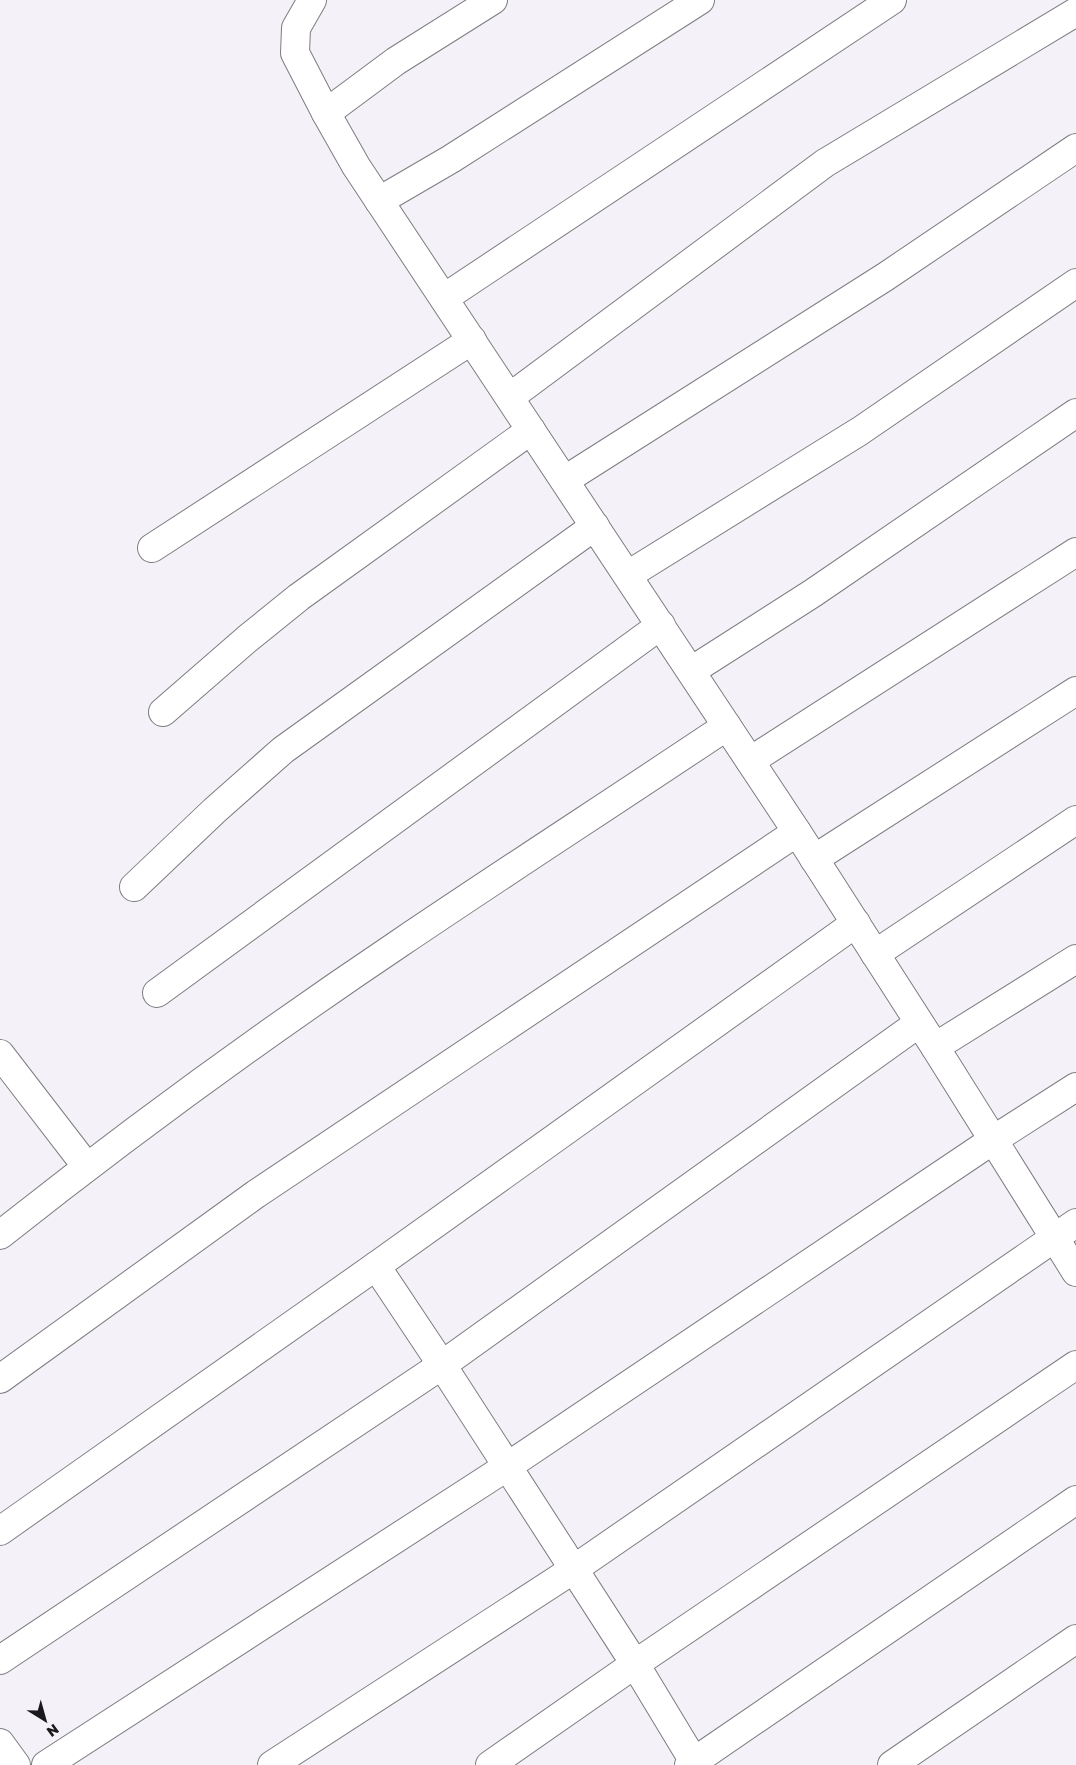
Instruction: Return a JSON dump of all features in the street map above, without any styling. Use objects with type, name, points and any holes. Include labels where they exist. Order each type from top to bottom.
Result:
[{"type":"street","points":[[312,0],[296,28],[295,53],[356,166],[797,832],[1076,1272]]},
{"type":"street","points":[[326,113],[396,61],[493,0]]},
{"type":"street","points":[[380,201],[451,159],[700,0]]},
{"type":"street","points":[[444,298],[892,0]]},
{"type":"street","points":[[510,397],[825,163],[1076,12]]},
{"type":"street","points":[[565,480],[884,277],[1076,148]]},
{"type":"street","points":[[628,575],[860,431],[1076,283]]},
{"type":"street","points":[[152,548],[472,340]]},
{"type":"street","points":[[691,671],[813,593],[1076,413]]},
{"type":"street","points":[[163,712],[299,597],[531,430]]},
{"type":"street","points":[[134,887],[214,811],[283,750],[595,526]]},
{"type":"street","points":[[750,761],[1076,552]]},
{"type":"street","points":[[157,993],[661,625]]},
{"type":"street","points":[[814,859],[1076,692]]},
{"type":"street","points":[[0,1235],[87,1167],[245,1052],[399,944],[727,726]]},
{"type":"street","points":[[875,954],[1076,820]]},
{"type":"street","points":[[0,1379],[256,1194],[797,832]]},
{"type":"street","points":[[0,1531],[376,1266],[856,923]]},
{"type":"street","points":[[935,1047],[1076,958]]},
{"type":"street","points":[[0,1660],[442,1365],[919,1023]]},
{"type":"street","points":[[0,1054],[87,1167]]},
{"type":"street","points":[[46,1765],[508,1466],[992,1140],[1076,1087]]},
{"type":"street","points":[[272,1765],[574,1569],[1076,1223]]},
{"type":"street","points":[[376,1266],[508,1466],[635,1664],[693,1764],[1076,1500]]},
{"type":"street","points":[[490,1765],[635,1664],[1076,1365]]},
{"type":"street","points":[[892,1765],[1076,1639]]},
{"type":"street","points":[[0,1743],[16,1765]]}]
